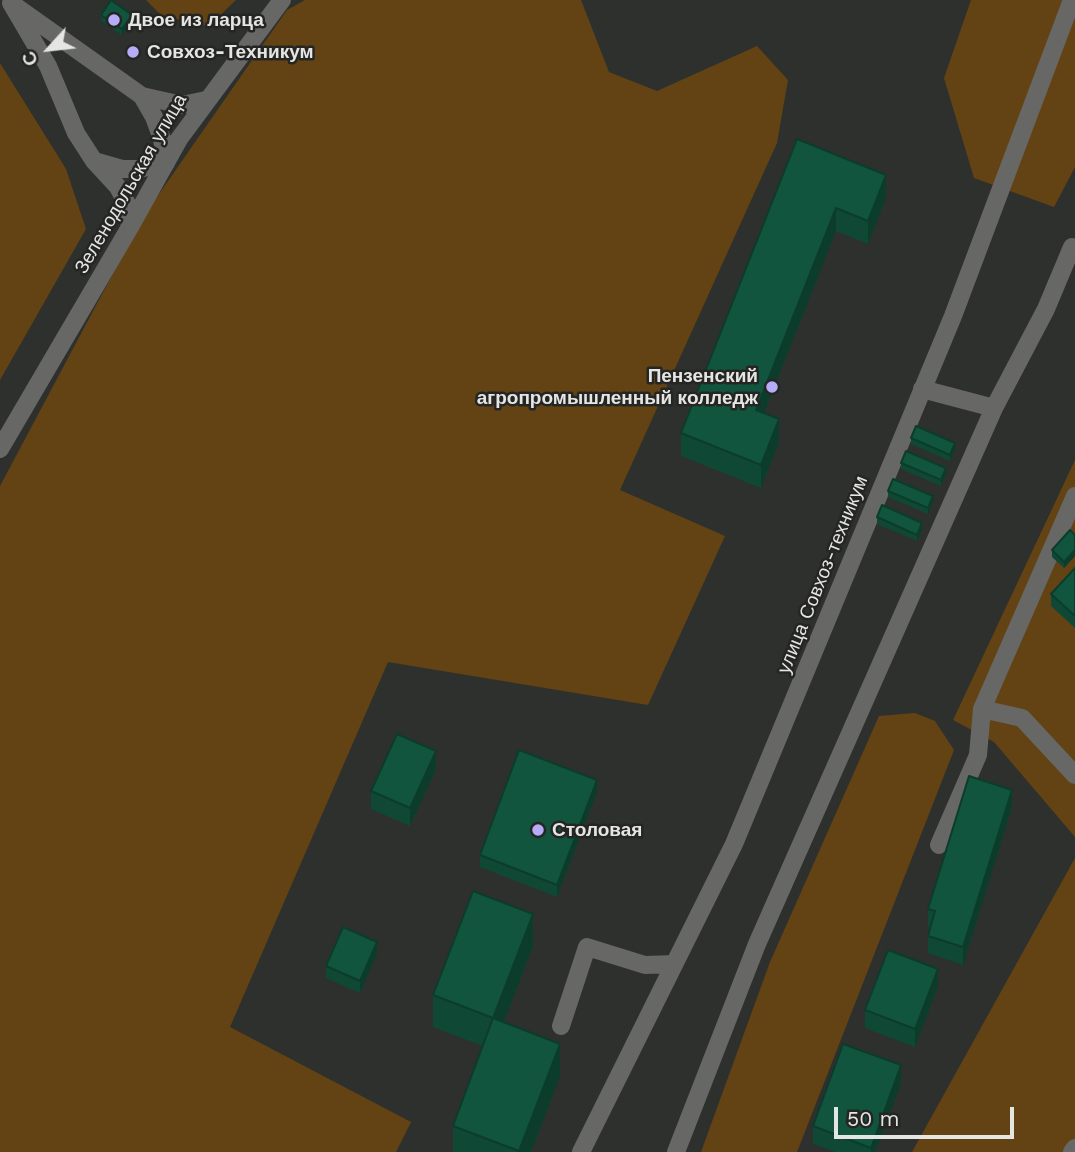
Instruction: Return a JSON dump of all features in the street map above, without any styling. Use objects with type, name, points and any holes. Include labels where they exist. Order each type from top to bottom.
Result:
[{"type":"street","points":[[206,100],[282,0]]},
{"type":"street","name":"улица Совхоз-техникум","points":[[581,1152],[734,844],[953,316],[1072,0]]},
{"type":"street","points":[[9,2],[48,66],[76,133],[94,161],[118,187],[127,204],[130,228]]},
{"type":"street","name":"Зеленодольская улица","points":[[9,2],[142,96],[183,105],[206,100]]},
{"type":"street","points":[[94,161],[122,169],[139,169],[166,163],[162,139],[142,96]]},
{"type":"street","name":"Зеленодольская улица","points":[[0,449],[166,163],[206,100]]},
{"type":"street","points":[[676,1152],[757,944],[994,408],[1046,309],[1072,247],[1075,248]]},
{"type":"street","points":[[922,389],[994,408]]},
{"type":"street","points":[[939,845],[978,755],[982,709],[1075,496]]},
{"type":"street","points":[[982,709],[1022,718],[1075,775]]},
{"type":"street","points":[[561,1026],[587,947],[645,965],[674,964]]},
{"type":"street","points":[[1072,1152],[1075,1148]]},
{"type":"shaded area","points":[[146,0],[236,0],[209,26],[162,16]]},
{"type":"shaded area","points":[[305,0],[581,0],[609,72],[657,91],[757,46],[788,80],[777,143],[620,490],[725,536],[648,705],[388,662],[230,1027],[411,1122],[396,1152],[0,1152],[0,486],[143,217],[287,10]]},
{"type":"shaded area","points":[[971,0],[1075,0],[1075,167],[1054,207],[974,178],[944,78]]},
{"type":"shaded area","points":[[0,63],[66,169],[86,229],[0,380]]},
{"type":"shaded area","points":[[1075,460],[1075,837],[994,742],[953,720]]},
{"type":"shaded area","points":[[915,713],[935,721],[954,750],[797,1152],[701,1152],[770,962],[879,716]]},
{"type":"shaded area","points":[[1075,858],[1075,1152],[912,1152]]},
{"type":"building","points":[[111,0],[132,15],[122,29],[101,15]]},
{"type":"building","points":[[797,139],[886,175],[868,221],[836,208],[756,410],[779,419],[761,465],[681,433]]},
{"type":"building","points":[[916,426],[955,443],[950,455],[911,438]]},
{"type":"building","points":[[906,451],[946,468],[941,480],[901,463]]},
{"type":"building","points":[[893,479],[933,496],[928,508],[888,491]]},
{"type":"building","points":[[882,505],[922,523],[917,535],[877,517]]},
{"type":"building","points":[[1070,530],[1075,535],[1075,550],[1064,562],[1052,550]]},
{"type":"building","points":[[1075,568],[1075,616],[1051,594]]},
{"type":"building","points":[[397,734],[436,751],[410,808],[371,791]]},
{"type":"building","name":"Столовая","points":[[519,750],[597,780],[557,885],[480,855]]},
{"type":"building","points":[[969,776],[1012,790],[963,947],[928,936],[935,911],[928,909]]},
{"type":"building","points":[[473,891],[533,914],[493,1018],[433,995]]},
{"type":"building","points":[[343,927],[377,942],[360,981],[326,966]]},
{"type":"building","points":[[888,950],[938,969],[915,1029],[865,1010]]},
{"type":"building","points":[[493,1018],[560,1044],[519,1151],[453,1126]]},
{"type":"building","points":[[843,1044],[901,1065],[871,1148],[813,1126]]},
{"type":"place","name":"Двое из ларца","points":[[114,20]]},
{"type":"place","name":"Совхоз-Техникум","points":[[133,52]]},
{"type":"place","name":"Пензенский агропромышленный колледж","points":[[772,387]]},
{"type":"place","name":"Столовая","points":[[538,830]]}]
